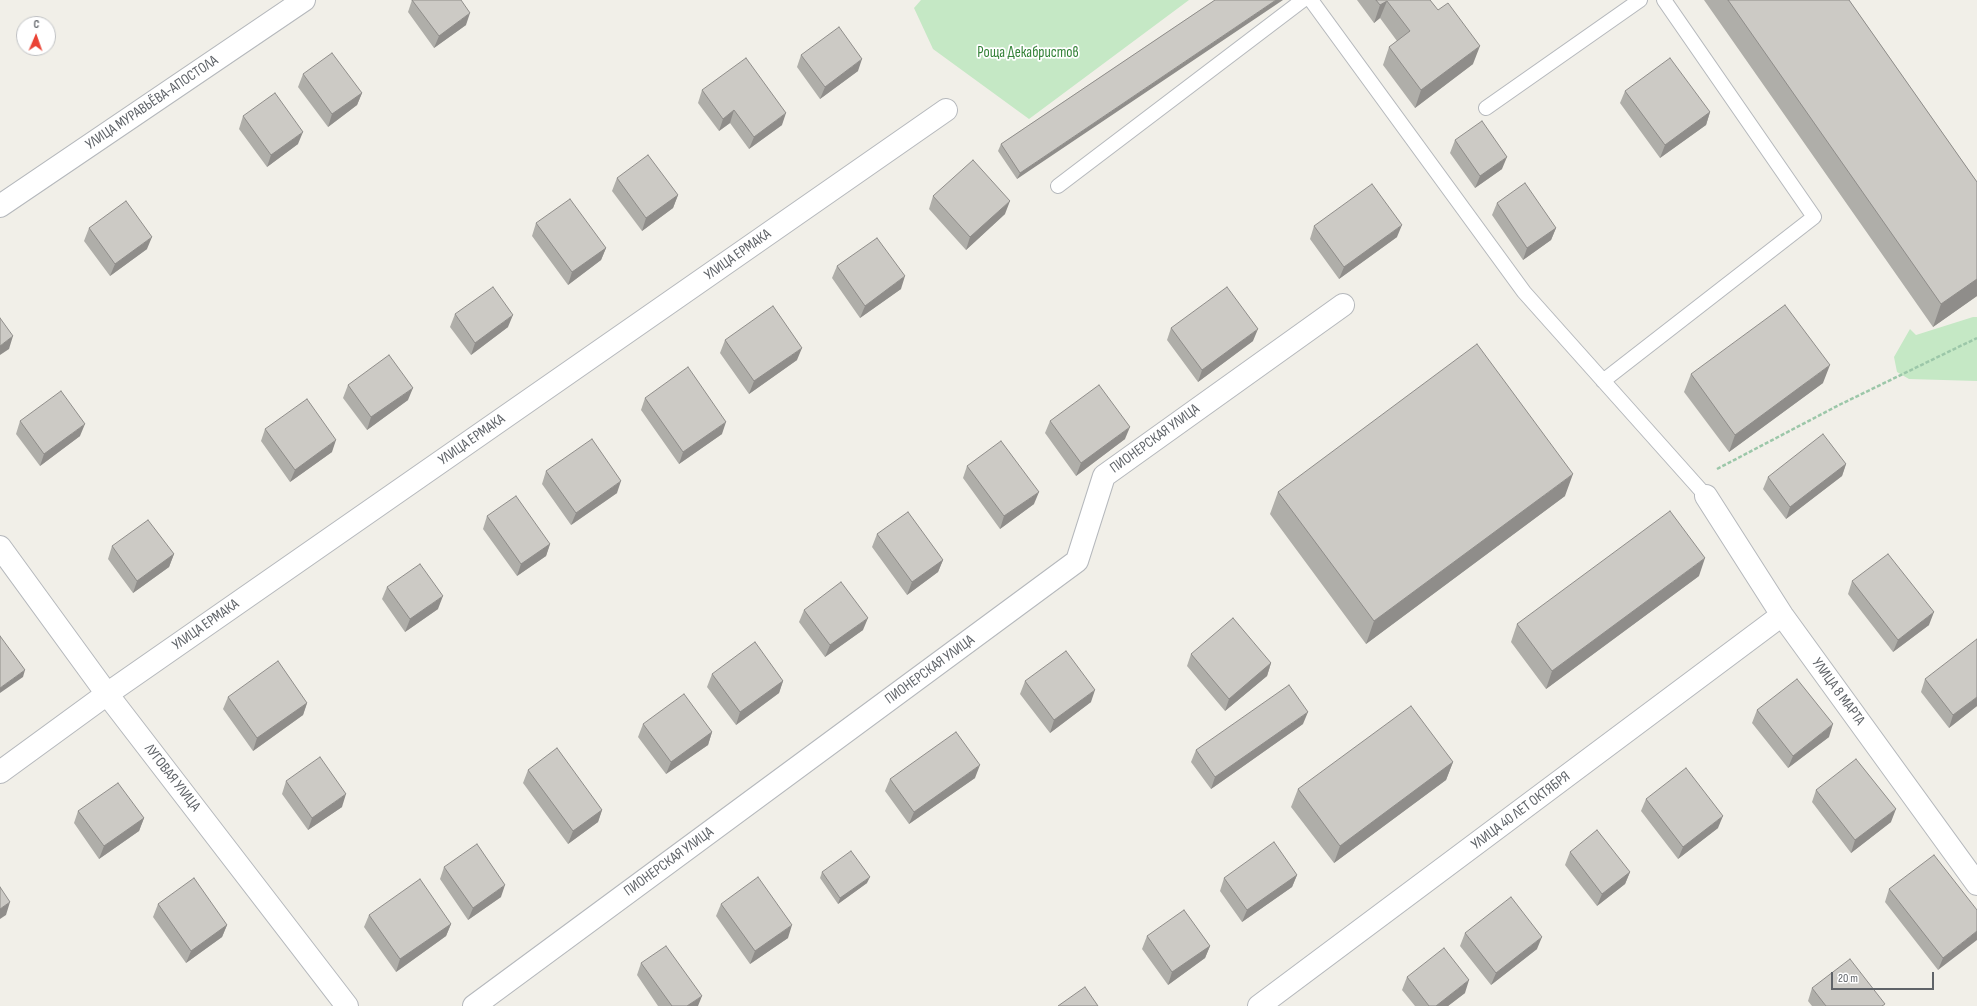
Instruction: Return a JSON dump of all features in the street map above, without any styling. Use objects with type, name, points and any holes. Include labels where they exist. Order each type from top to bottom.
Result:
[{"type":"street","name":"УЛИЦА МУРАВЬЁВА-АПОСТОЛА","points":[[0,206],[304,0]]},
{"type":"street","name":"УЛИЦА ЕРМАКА","points":[[0,772],[107,694],[946,110]]},
{"type":"street","name":"ПИОНЕРСКАЯ УЛИЦА","points":[[474,1006],[1077,562],[1104,476],[1342,305]]},
{"type":"street","name":"УЛИЦА 8 МАРТА","points":[[1700,489],[1782,616],[1977,884]]},
{"type":"street","name":"ЛУГОВАЯ УЛИЦА","points":[[0,548],[107,694],[347,1006]]},
{"type":"street","name":"УЛИЦА 40 ЛЕТ ОКТЯБРЯ","points":[[1259,1006],[1782,616]]},
{"type":"lane","points":[[1058,186],[1303,0]]},
{"type":"lane","points":[[1311,0],[1524,292],[1700,489]]},
{"type":"lane","points":[[1486,108],[1640,0]]},
{"type":"lane","points":[[1603,381],[1814,217],[1664,0]]},
{"type":"path","points":[[1700,489],[1841,404],[1977,338]]},
{"type":"green space","name":"Роща Декабристов","points":[[921,0],[1189,0],[1029,119],[933,49],[914,8]]},
{"type":"green space","points":[[1977,317],[1977,381],[1909,379],[1897,372],[1894,357],[1910,329],[1916,335]]},
{"type":"building","points":[[412,0],[461,0],[470,13],[439,36]]},
{"type":"building","points":[[1215,0],[1276,0],[1020,173],[1001,144]]},
{"type":"building","points":[[1376,0],[1430,0],[1438,10],[1448,3],[1480,46],[1421,90],[1389,47],[1410,31],[1387,1],[1380,5]]},
{"type":"building","points":[[1728,0],[1849,0],[1977,182],[1977,279],[1941,304]]},
{"type":"building","points":[[839,27],[862,59],[825,87],[801,55]]},
{"type":"building","points":[[332,53],[362,93],[332,114],[303,74]]},
{"type":"building","points":[[746,58],[786,113],[754,137],[734,110],[723,119],[702,90]]},
{"type":"building","points":[[1670,58],[1710,112],[1665,145],[1625,91]]},
{"type":"building","points":[[275,93],[303,132],[271,155],[243,116]]},
{"type":"building","points":[[1482,121],[1507,157],[1480,176],[1455,140]]},
{"type":"building","points":[[648,155],[678,195],[646,218],[617,178]]},
{"type":"building","points":[[973,160],[1010,201],[970,237],[933,196]]},
{"type":"building","points":[[1525,183],[1556,228],[1527,248],[1497,203]]},
{"type":"building","points":[[1372,184],[1402,225],[1344,267],[1314,226]]},
{"type":"building","points":[[570,199],[606,248],[572,272],[536,223]]},
{"type":"building","points":[[126,201],[152,237],[115,264],[89,228]]},
{"type":"building","points":[[877,238],[905,276],[865,306],[837,266]]},
{"type":"building","points":[[493,287],[513,315],[475,343],[455,314]]},
{"type":"building","points":[[1227,287],[1258,329],[1202,370],[1171,328]]},
{"type":"building","points":[[1785,305],[1830,365],[1735,435],[1691,374]]},
{"type":"building","points":[[773,306],[802,348],[754,381],[725,340]]},
{"type":"building","points":[[0,318],[13,336],[0,346]]},
{"type":"building","points":[[1477,344],[1573,474],[1374,621],[1278,492]]},
{"type":"building","points":[[389,355],[413,388],[371,417],[348,385]]},
{"type":"building","points":[[688,367],[726,422],[683,452],[645,398]]},
{"type":"building","points":[[1099,385],[1130,427],[1081,463],[1050,421]]},
{"type":"building","points":[[61,391],[85,424],[44,454],[20,421]]},
{"type":"building","points":[[307,399],[336,440],[295,470],[265,429]]},
{"type":"building","points":[[1823,434],[1846,464],[1790,507],[1768,477]]},
{"type":"building","points":[[592,439],[621,481],[576,513],[546,471]]},
{"type":"building","points":[[1001,441],[1039,492],[1004,516],[967,466]]},
{"type":"building","points":[[516,496],[550,544],[521,564],[487,516]]},
{"type":"building","points":[[1670,511],[1705,558],[1552,671],[1517,624]]},
{"type":"building","points":[[908,512],[943,560],[912,582],[877,534]]},
{"type":"building","points":[[148,520],[174,554],[137,581],[112,546]]},
{"type":"building","points":[[1888,554],[1934,612],[1898,640],[1852,581]]},
{"type":"building","points":[[420,564],[443,596],[410,619],[387,587]]},
{"type":"building","points":[[841,582],[868,618],[830,645],[804,610]]},
{"type":"building","points":[[1233,618],[1271,663],[1229,699],[1191,654]]},
{"type":"building","points":[[0,636],[25,670],[0,688]]},
{"type":"building","points":[[1977,639],[1977,697],[1953,715],[1925,679]]},
{"type":"building","points":[[755,642],[783,681],[740,712],[712,674]]},
{"type":"building","points":[[1066,651],[1095,690],[1054,720],[1025,681]]},
{"type":"building","points":[[278,661],[307,703],[257,738],[228,697]]},
{"type":"building","points":[[1797,679],[1833,724],[1793,756],[1757,710]]},
{"type":"building","points":[[1289,685],[1308,712],[1215,777],[1196,750]]},
{"type":"building","points":[[684,694],[712,732],[671,762],[643,724]]},
{"type":"building","points":[[1411,706],[1453,762],[1340,846],[1298,789]]},
{"type":"building","points":[[956,732],[980,765],[914,812],[890,779]]},
{"type":"building","points":[[557,748],[602,810],[573,831],[528,770]]},
{"type":"building","points":[[320,757],[346,794],[312,818],[286,781]]},
{"type":"building","points":[[1856,759],[1896,809],[1855,840],[1816,790]]},
{"type":"building","points":[[1686,768],[1723,816],[1683,847],[1646,799]]},
{"type":"building","points":[[118,783],[144,818],[104,846],[78,811]]},
{"type":"building","points":[[1597,830],[1630,872],[1602,894],[1570,852]]},
{"type":"building","points":[[1274,842],[1297,875],[1247,910],[1224,878]]},
{"type":"building","points":[[477,844],[505,885],[473,908],[444,867]]},
{"type":"building","points":[[851,851],[870,877],[840,898],[822,872]]},
{"type":"building","points":[[1934,855],[1977,910],[1977,931],[1943,958],[1889,889]]},
{"type":"building","points":[[758,877],[792,925],[755,951],[721,904]]},
{"type":"building","points":[[194,878],[227,925],[191,951],[158,904]]},
{"type":"building","points":[[420,879],[451,924],[400,959],[369,915]]},
{"type":"building","points":[[0,887],[10,902],[0,909]]},
{"type":"building","points":[[1511,897],[1542,937],[1496,973],[1465,933]]},
{"type":"building","points":[[1184,910],[1210,946],[1172,972],[1147,936]]},
{"type":"building","points":[[666,946],[702,996],[687,1006],[672,1006],[641,963]]},
{"type":"building","points":[[1444,948],[1469,980],[1436,1006],[1429,1006],[1407,977]]},
{"type":"building","points":[[1850,959],[1885,1004],[1882,1006],[1826,1006],[1812,988]]},
{"type":"building","points":[[1085,987],[1098,1006],[1058,1006]]}]
